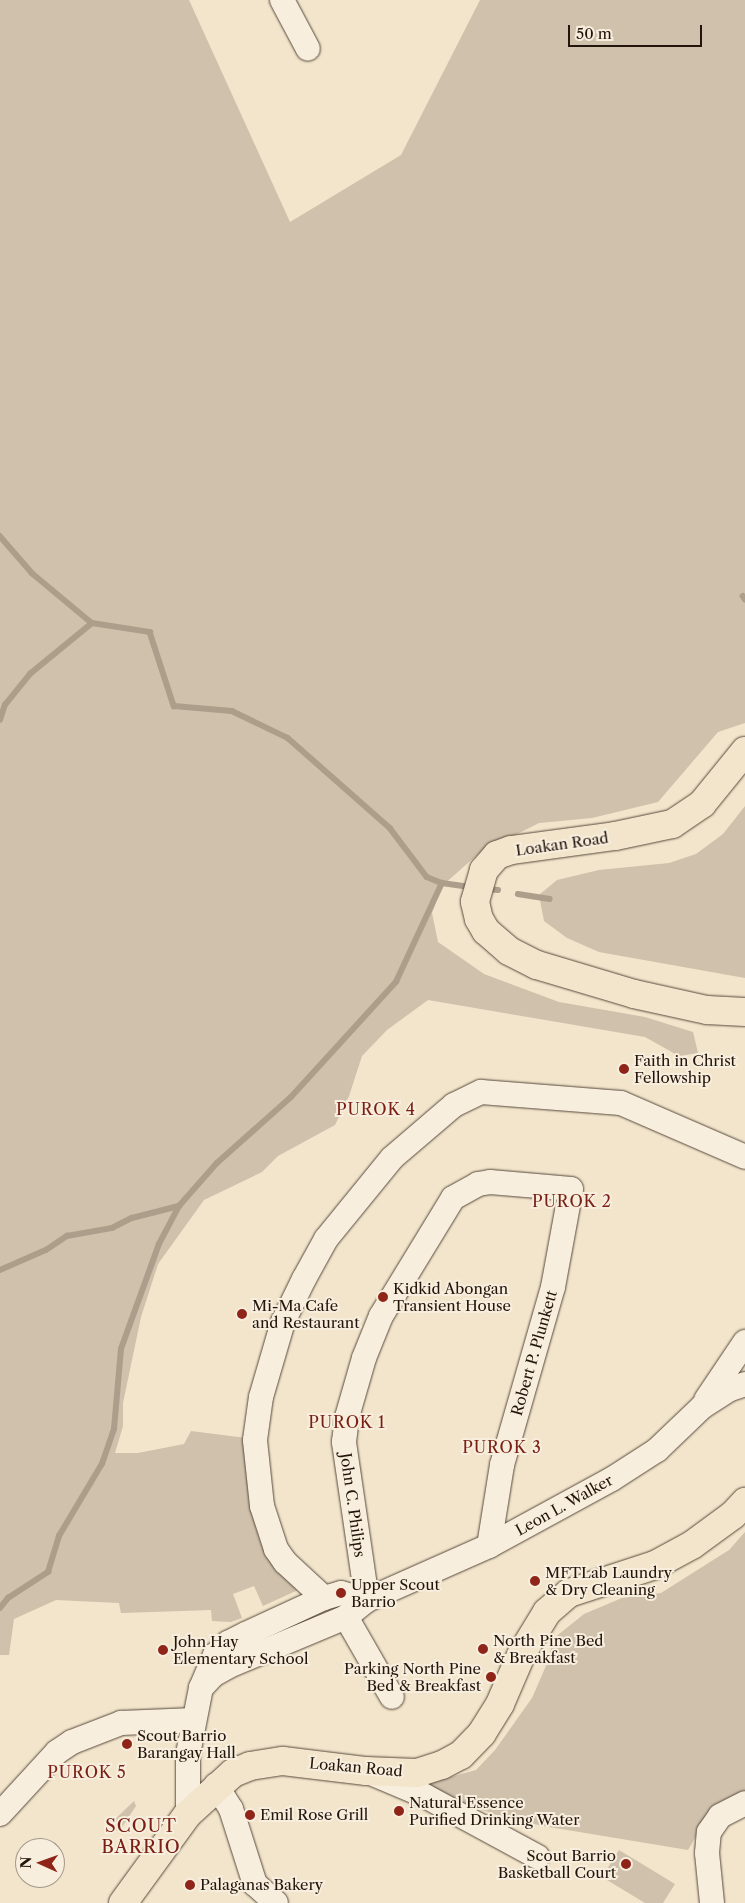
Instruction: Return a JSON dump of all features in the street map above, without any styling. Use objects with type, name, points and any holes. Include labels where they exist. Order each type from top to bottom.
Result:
[{"type":"main road","name":"Loakan Road","points":[[745,752],[702,804],[684,818],[650,830],[512,850],[497,855],[488,864],[478,886],[479,919],[486,931],[509,951],[537,964],[634,994],[706,1010],[745,1012]]},
{"type":"main road","name":"Loakan Road","points":[[123,1903],[188,1814],[216,1785],[233,1773],[274,1762],[312,1763],[366,1771],[417,1772],[442,1765],[461,1755],[482,1733],[500,1704],[522,1653],[547,1612],[569,1593],[655,1565],[692,1545],[733,1516],[745,1502]]},
{"type":"street","points":[[282,0],[308,49]]},
{"type":"street","points":[[324,1598],[285,1562],[276,1549],[262,1506],[255,1447],[261,1397],[283,1322],[304,1279],[326,1239],[392,1158],[454,1105],[481,1092],[621,1103],[745,1157]]},
{"type":"street","name":"John C. Philips","points":[[366,1600],[344,1442],[347,1417],[362,1367],[382,1316],[453,1198],[478,1184],[490,1182],[571,1189]]},
{"type":"street","name":"Robert P. Plunkett","points":[[489,1546],[502,1465],[553,1287],[571,1189]]},
{"type":"street","points":[[702,1407],[745,1342]]},
{"type":"street","name":"Leon L. Walker","points":[[201,1688],[213,1675],[229,1666],[346,1617],[366,1600],[489,1546],[612,1479],[657,1450],[702,1407],[728,1390],[745,1384]]},
{"type":"street","points":[[188,1814],[188,1754],[201,1688],[207,1669],[228,1643],[324,1598],[340,1593],[366,1600]]},
{"type":"street","points":[[346,1617],[392,1697]]},
{"type":"street","points":[[0,1814],[27,1781],[57,1752],[72,1742],[122,1723],[194,1720]]},
{"type":"street","points":[[366,1771],[425,1796],[538,1857]]},
{"type":"street","points":[[216,1785],[238,1826],[248,1870],[255,1884],[272,1902]]},
{"type":"street","points":[[712,1903],[707,1853],[709,1832],[720,1816],[745,1803]]},
{"type":"shaded area","points":[[0,0],[189,0],[290,222],[401,155],[480,0],[745,0],[745,723],[718,732],[658,802],[592,818],[539,823],[478,854],[442,886],[432,913],[438,942],[484,974],[559,1002],[645,1017],[693,1032],[698,1053],[679,1056],[645,1037],[428,1000],[387,1030],[362,1056],[349,1096],[335,1125],[278,1156],[262,1172],[204,1200],[158,1264],[141,1317],[123,1403],[123,1426],[115,1453],[138,1453],[184,1444],[191,1431],[246,1438],[276,1569],[298,1590],[263,1606],[254,1586],[233,1594],[242,1618],[231,1622],[212,1621],[211,1610],[121,1613],[119,1603],[56,1600],[14,1619],[9,1655],[0,1655]]},
{"type":"shaded area","points":[[745,806],[745,978],[599,952],[567,938],[544,921],[539,895],[557,880],[599,870],[669,863],[696,854],[723,834]]},
{"type":"shaded area","points":[[745,1532],[745,1791],[720,1806],[704,1823],[688,1850],[543,1826],[499,1816],[418,1786],[476,1770],[495,1750],[532,1698],[549,1659],[553,1639],[584,1614],[622,1598],[661,1593],[729,1550]]},
{"type":"shaded area","points":[[134,1801],[136,1806],[120,1830],[113,1831],[111,1823]]},
{"type":"shaded area","name":"Scout Barrio Basketball Court","points":[[619,1850],[675,1884],[663,1903],[645,1903],[602,1877]]},
{"type":"waterway","points":[[0,536],[32,573],[92,623],[150,632],[174,706],[232,711],[288,738],[390,828],[427,877],[442,883],[472,887]]},
{"type":"waterway","points":[[0,720],[5,705],[30,674],[92,623]]},
{"type":"waterway","points":[[0,1608],[8,1598],[48,1572],[59,1536],[102,1464],[114,1429],[121,1349],[159,1244],[179,1206],[217,1163],[291,1097],[396,982],[442,883]]},
{"type":"waterway","points":[[486,889],[498,890]]},
{"type":"waterway","points":[[518,894],[550,899]]},
{"type":"waterway","points":[[0,1270],[46,1250],[67,1236],[112,1228],[132,1218],[179,1206]]},
{"type":"place","name":"Faith in Christ Fellowship","points":[[624,1069]]},
{"type":"place","name":"Kidkid Abongan Transient House","points":[[383,1297]]},
{"type":"place","name":"Mi-Ma Cafe and Restaurant","points":[[242,1314]]},
{"type":"place","name":"MFTLab Laundry & Dry Cleaning","points":[[535,1581]]},
{"type":"place","name":"Upper Scout Barrio","points":[[341,1593]]},
{"type":"place","name":"North Pine Bed & Breakfast","points":[[483,1649]]},
{"type":"place","name":"John Hay Elementary School","points":[[163,1650]]},
{"type":"place","name":"Parking North Pine Bed & Breakfast","points":[[491,1677]]},
{"type":"place","name":"Scout Barrio Barangay Hall","points":[[127,1744]]},
{"type":"place","name":"Natural Essence Purified Drinking Water","points":[[399,1811]]},
{"type":"place","name":"Emil Rose Grill","points":[[250,1815]]},
{"type":"place","name":"Scout Barrio Basketball Court","points":[[626,1864]]},
{"type":"place","name":"Palaganas Bakery","points":[[190,1885]]},
{"type":"district","name":"PUROK 4","points":[[376,1109]]},
{"type":"district","name":"PUROK 2","points":[[572,1201]]},
{"type":"district","name":"PUROK 1","points":[[347,1422]]},
{"type":"district","name":"PUROK 3","points":[[502,1447]]},
{"type":"district","name":"PUROK 5","points":[[87,1772]]},
{"type":"district","name":"SCOUT BARRIO","points":[[141,1837]]}]
